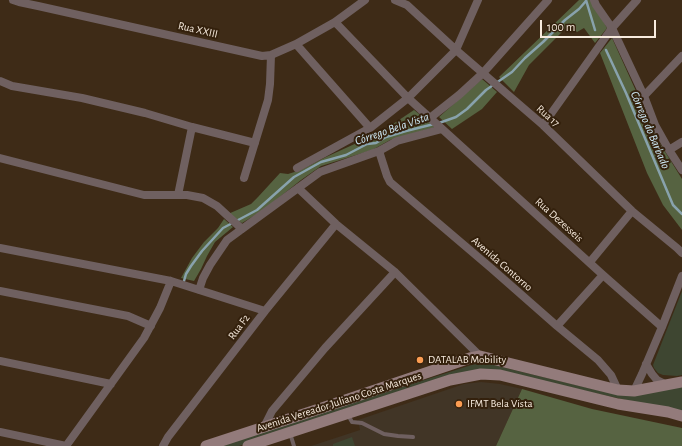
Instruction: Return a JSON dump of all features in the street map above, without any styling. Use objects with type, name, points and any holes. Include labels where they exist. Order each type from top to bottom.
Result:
[{"type":"main road","name":"Avenida Vereador Juliano Costa Marques","points":[[206,446],[321,409],[470,358],[480,356],[618,390],[634,390],[682,382]]},
{"type":"main road","name":"Avenida Vereador Juliano Costa Marques","points":[[248,446],[450,380],[481,374],[500,375],[618,404],[668,412],[682,416]]},
{"type":"street","name":"Rua XXIII","points":[[18,1],[262,56],[271,55],[296,44],[335,22],[365,0]]},
{"type":"street","name":"Rua 17","points":[[395,0],[407,5],[456,50],[543,125],[632,211],[678,248],[682,253]]},
{"type":"street","points":[[297,168],[370,128],[408,98],[456,50],[478,0]]},
{"type":"street","points":[[431,119],[483,73],[548,0]]},
{"type":"street","points":[[594,0],[612,28],[644,96],[655,125],[682,170]]},
{"type":"street","points":[[543,125],[612,28],[637,0]]},
{"type":"street","name":"Rua Dezesseis","points":[[335,22],[408,98],[603,275],[662,326]]},
{"type":"street","points":[[296,44],[370,128]]},
{"type":"street","points":[[244,178],[268,100],[271,55]]},
{"type":"street","points":[[644,96],[682,56]]},
{"type":"street","points":[[0,81],[12,86],[82,98],[255,143]]},
{"type":"street","points":[[178,195],[192,127]]},
{"type":"street","points":[[199,290],[203,278],[227,240],[240,228],[320,172],[378,151],[397,141],[441,128]]},
{"type":"street","points":[[669,150],[682,142]]},
{"type":"street","name":"Avenida Contorno","points":[[378,151],[387,176],[396,188],[598,360],[611,375],[618,390]]},
{"type":"street","points":[[0,158],[144,195],[187,195],[203,198],[217,206],[240,228]]},
{"type":"street","points":[[298,188],[336,224],[395,272],[480,356]]},
{"type":"street","points":[[590,262],[632,211]]},
{"type":"street","name":"Rua F2","points":[[163,446],[168,437],[265,311],[336,224]]},
{"type":"street","points":[[0,248],[174,282],[265,311]]},
{"type":"street","points":[[264,427],[272,411],[325,348],[395,272]]},
{"type":"street","points":[[557,326],[603,275]]},
{"type":"street","points":[[634,390],[682,276]]},
{"type":"street","points":[[0,432],[66,446],[144,338],[174,282]]},
{"type":"street","points":[[0,291],[128,316],[151,326]]},
{"type":"street","points":[[0,361],[111,384]]},
{"type":"street","points":[[646,364],[657,380],[665,384]]},
{"type":"lane","points":[[347,414],[352,422],[362,423],[384,434],[413,437]]},
{"type":"lane","points":[[290,432],[294,446]]},
{"type":"shaded area","name":"IFMT Bela Vista","points":[[481,382],[500,384],[522,389],[496,446],[311,446],[360,430],[358,420],[464,384]]},
{"type":"green space","points":[[579,0],[591,0],[607,28],[595,43],[584,28],[577,32],[569,25],[529,65],[514,92],[499,77]]},
{"type":"green space","points":[[612,38],[659,142],[682,179],[682,230],[663,205],[647,173],[600,53]]},
{"type":"green space","points":[[482,79],[497,92],[482,109],[452,129],[439,117]]},
{"type":"green space","points":[[414,110],[436,127],[390,140],[372,150],[321,166],[262,211],[242,223],[228,214],[251,204],[280,173],[288,174],[301,170],[381,132]]},
{"type":"green space","points":[[224,219],[233,227],[215,242],[194,281],[181,278],[192,258]]},
{"type":"green space","points":[[682,291],[682,375],[663,375],[658,373],[653,365]]},
{"type":"green space","points":[[481,362],[605,392],[682,386],[682,411],[490,370],[312,422],[239,446],[217,446]]},
{"type":"green space","points":[[522,389],[592,409],[682,428],[682,446],[496,446]]},
{"type":"green space","points":[[352,437],[355,446],[333,446],[333,444]]},
{"type":"waterway","name":"Córrego do Barbado","points":[[586,0],[595,30]]},
{"type":"waterway","name":"Córrego Bela Vista","points":[[439,123],[456,117],[467,109],[486,90],[512,72],[586,1]]},
{"type":"waterway","name":"Córrego do Barbado","points":[[606,50],[626,93],[673,205],[682,214]]},
{"type":"waterway","name":"Córrego Bela Vista","points":[[184,281],[186,274],[202,251],[223,228],[257,210],[294,177],[321,162],[346,155],[367,144],[376,143],[386,137],[434,124]]},
{"type":"place","name":"DATALAB Mobility","points":[[420,360]]},
{"type":"place","name":"IFMT Bela Vista","points":[[459,404]]}]
